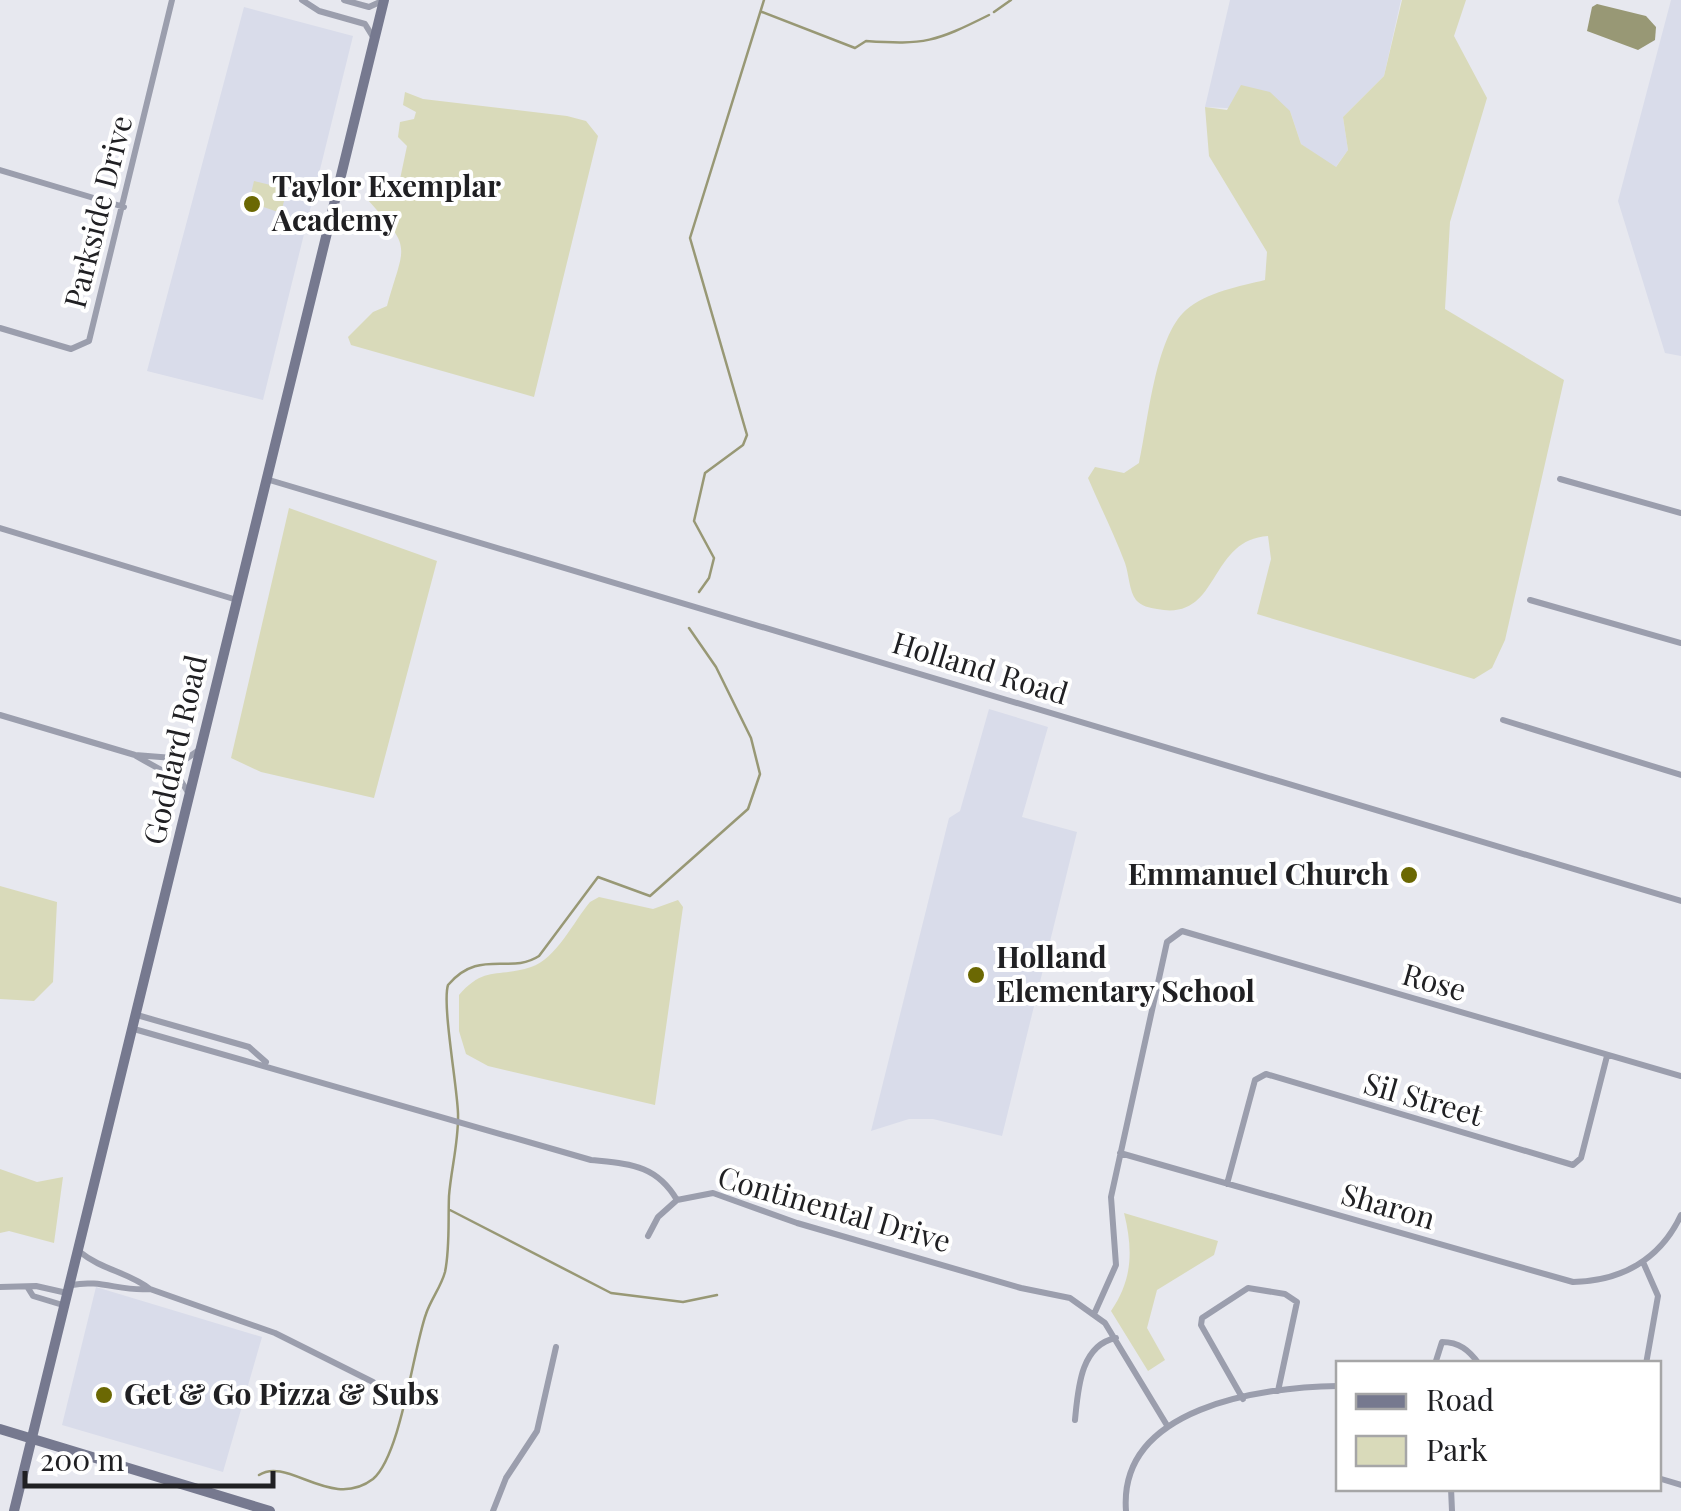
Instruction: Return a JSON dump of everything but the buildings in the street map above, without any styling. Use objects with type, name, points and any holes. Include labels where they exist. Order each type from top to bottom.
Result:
[{"type":"main road","name":"Goddard Road","points":[[14,1511],[383,0]]},
{"type":"main road","points":[[0,1429],[270,1511]]},
{"type":"street","name":"Parkside Drive","points":[[0,328],[71,349],[86,345],[124,207],[172,0]]},
{"type":"street","points":[[302,0],[319,11],[364,24],[374,39]]},
{"type":"street","points":[[344,0],[369,7],[383,0]]},
{"type":"street","points":[[0,170],[124,207]]},
{"type":"street","name":"Holland Road","points":[[266,478],[1681,901]]},
{"type":"street","points":[[1560,479],[1681,513]]},
{"type":"street","points":[[0,528],[237,600]]},
{"type":"street","points":[[1530,600],[1681,642]]},
{"type":"street","points":[[0,715],[135,756],[181,781],[191,796]]},
{"type":"street","points":[[1504,720],[1681,775]]},
{"type":"street","points":[[135,756],[186,760],[202,748]]},
{"type":"street","name":"Rose","points":[[1120,1153],[1167,942],[1174,932],[1182,931],[1681,1076]]},
{"type":"street","name":"Continental Drive","points":[[138,1015],[248,1048],[267,1064]]},
{"type":"street","name":"Continental Drive","points":[[134,1029],[267,1064],[591,1160],[644,1166],[662,1178],[677,1200],[702,1193],[722,1194],[797,1222],[1070,1298],[1094,1312],[1116,1338],[1168,1427]]},
{"type":"street","name":"Sil Street","points":[[1227,1184],[1254,1080],[1266,1074],[1573,1165],[1581,1158],[1606,1056]]},
{"type":"street","points":[[1094,1312],[1116,1265],[1111,1197],[1120,1153]]},
{"type":"street","name":"Sharon","points":[[1120,1153],[1553,1279],[1609,1278],[1643,1262]]},
{"type":"street","points":[[648,1236],[658,1217],[677,1200]]},
{"type":"street","points":[[1647,1361],[1659,1308],[1657,1289],[1643,1262],[1665,1242],[1681,1215]]},
{"type":"street","points":[[80,1252],[99,1267],[135,1277],[150,1289],[289,1339],[373,1382]]},
{"type":"street","points":[[0,1287],[71,1289],[94,1280],[132,1291],[150,1289]]},
{"type":"street","points":[[28,1288],[34,1296],[66,1306]]},
{"type":"street","points":[[1243,1399],[1201,1325],[1202,1318],[1248,1288],[1286,1294],[1297,1302],[1278,1391]]},
{"type":"street","points":[[1076,1420],[1080,1380],[1093,1350],[1116,1338]]},
{"type":"street","points":[[1436,1361],[1442,1342],[1446,1341],[1466,1348],[1477,1361]]},
{"type":"street","points":[[493,1511],[506,1478],[537,1431],[556,1347]]},
{"type":"street","points":[[1126,1511],[1126,1490],[1135,1460],[1154,1436],[1168,1427],[1243,1399],[1278,1391],[1336,1386]]},
{"type":"shaded area","points":[[1230,0],[1401,0],[1384,76],[1343,117],[1348,150],[1335,168],[1301,144],[1290,111],[1205,107]]},
{"type":"shaded area","points":[[1671,0],[1681,0],[1681,356],[1665,353],[1618,201]]},
{"type":"shaded area","points":[[1597,4],[1646,16],[1656,27],[1655,40],[1638,50],[1587,31],[1592,7]]},
{"type":"shaded area","name":"Taylor Exemplar Academy","points":[[244,7],[353,36],[263,400],[147,371]]},
{"type":"shaded area","name":"Holland Elementary School","points":[[989,709],[1048,727],[1022,817],[1077,832],[1002,1136],[933,1119],[909,1119],[871,1131],[949,818],[960,811]]},
{"type":"shaded area","points":[[96,1287],[262,1337],[223,1472],[62,1425]]},
{"type":"green space","points":[[1402,0],[1466,0],[1454,36],[1487,98],[1450,222],[1445,309],[1564,380],[1505,640],[1492,668],[1474,679],[1257,614],[1271,559],[1268,536],[1248,541],[1234,551],[1193,604],[1178,610],[1143,605],[1130,587],[1125,563],[1088,478],[1095,467],[1124,473],[1139,463],[1160,360],[1175,323],[1186,310],[1214,294],[1265,280],[1267,252],[1209,156],[1205,107],[1227,110],[1241,85],[1270,92],[1290,111],[1301,144],[1336,167],[1348,150],[1343,117],[1384,76]]},
{"type":"green space","points":[[405,92],[423,99],[567,116],[586,121],[598,136],[534,397],[351,345],[348,337],[373,312],[387,306],[401,257],[398,238],[367,199],[369,190],[399,184],[407,146],[398,137],[400,122],[414,119],[416,112],[403,105]]},
{"type":"green space","points":[[254,181],[287,189],[281,213],[249,202]]},
{"type":"green space","points":[[289,508],[437,561],[374,798],[261,772],[231,758]]},
{"type":"green space","points":[[0,886],[57,902],[53,982],[34,1001],[0,999]]},
{"type":"green space","points":[[599,897],[653,909],[678,900],[683,907],[655,1105],[488,1066],[466,1054],[459,1031],[459,995],[468,986],[485,976],[540,963],[590,902]]},
{"type":"green space","points":[[0,1169],[37,1182],[63,1177],[54,1243],[9,1231],[0,1233]]},
{"type":"green space","points":[[1124,1213],[1218,1241],[1214,1255],[1157,1290],[1147,1328],[1165,1360],[1148,1371],[1111,1311],[1124,1287],[1129,1264]]},
{"type":"waterway","points":[[699,592],[709,578],[714,558],[694,521],[705,473],[743,445],[747,435],[690,238],[764,0]]},
{"type":"waterway","points":[[994,12],[1011,0]]},
{"type":"waterway","points":[[762,12],[855,48],[866,41],[929,40],[989,15]]},
{"type":"waterway","points":[[259,1475],[283,1472],[326,1487],[357,1487],[373,1479],[391,1448],[421,1330],[447,1263],[449,1196],[458,1123],[448,985],[471,968],[517,963],[539,956],[598,877],[650,896],[748,809],[760,774],[751,738],[716,667],[689,628]]},
{"type":"waterway","points":[[450,1210],[611,1293],[683,1302],[717,1295]]},
{"type":"place","name":"Taylor Exemplar Academy","points":[[252,204]]},
{"type":"place","name":"Emmanuel Church","points":[[1409,875]]},
{"type":"place","name":"Holland Elementary School","points":[[976,975]]},
{"type":"place","name":"Get & Go Pizza & Subs","points":[[104,1395]]}]
